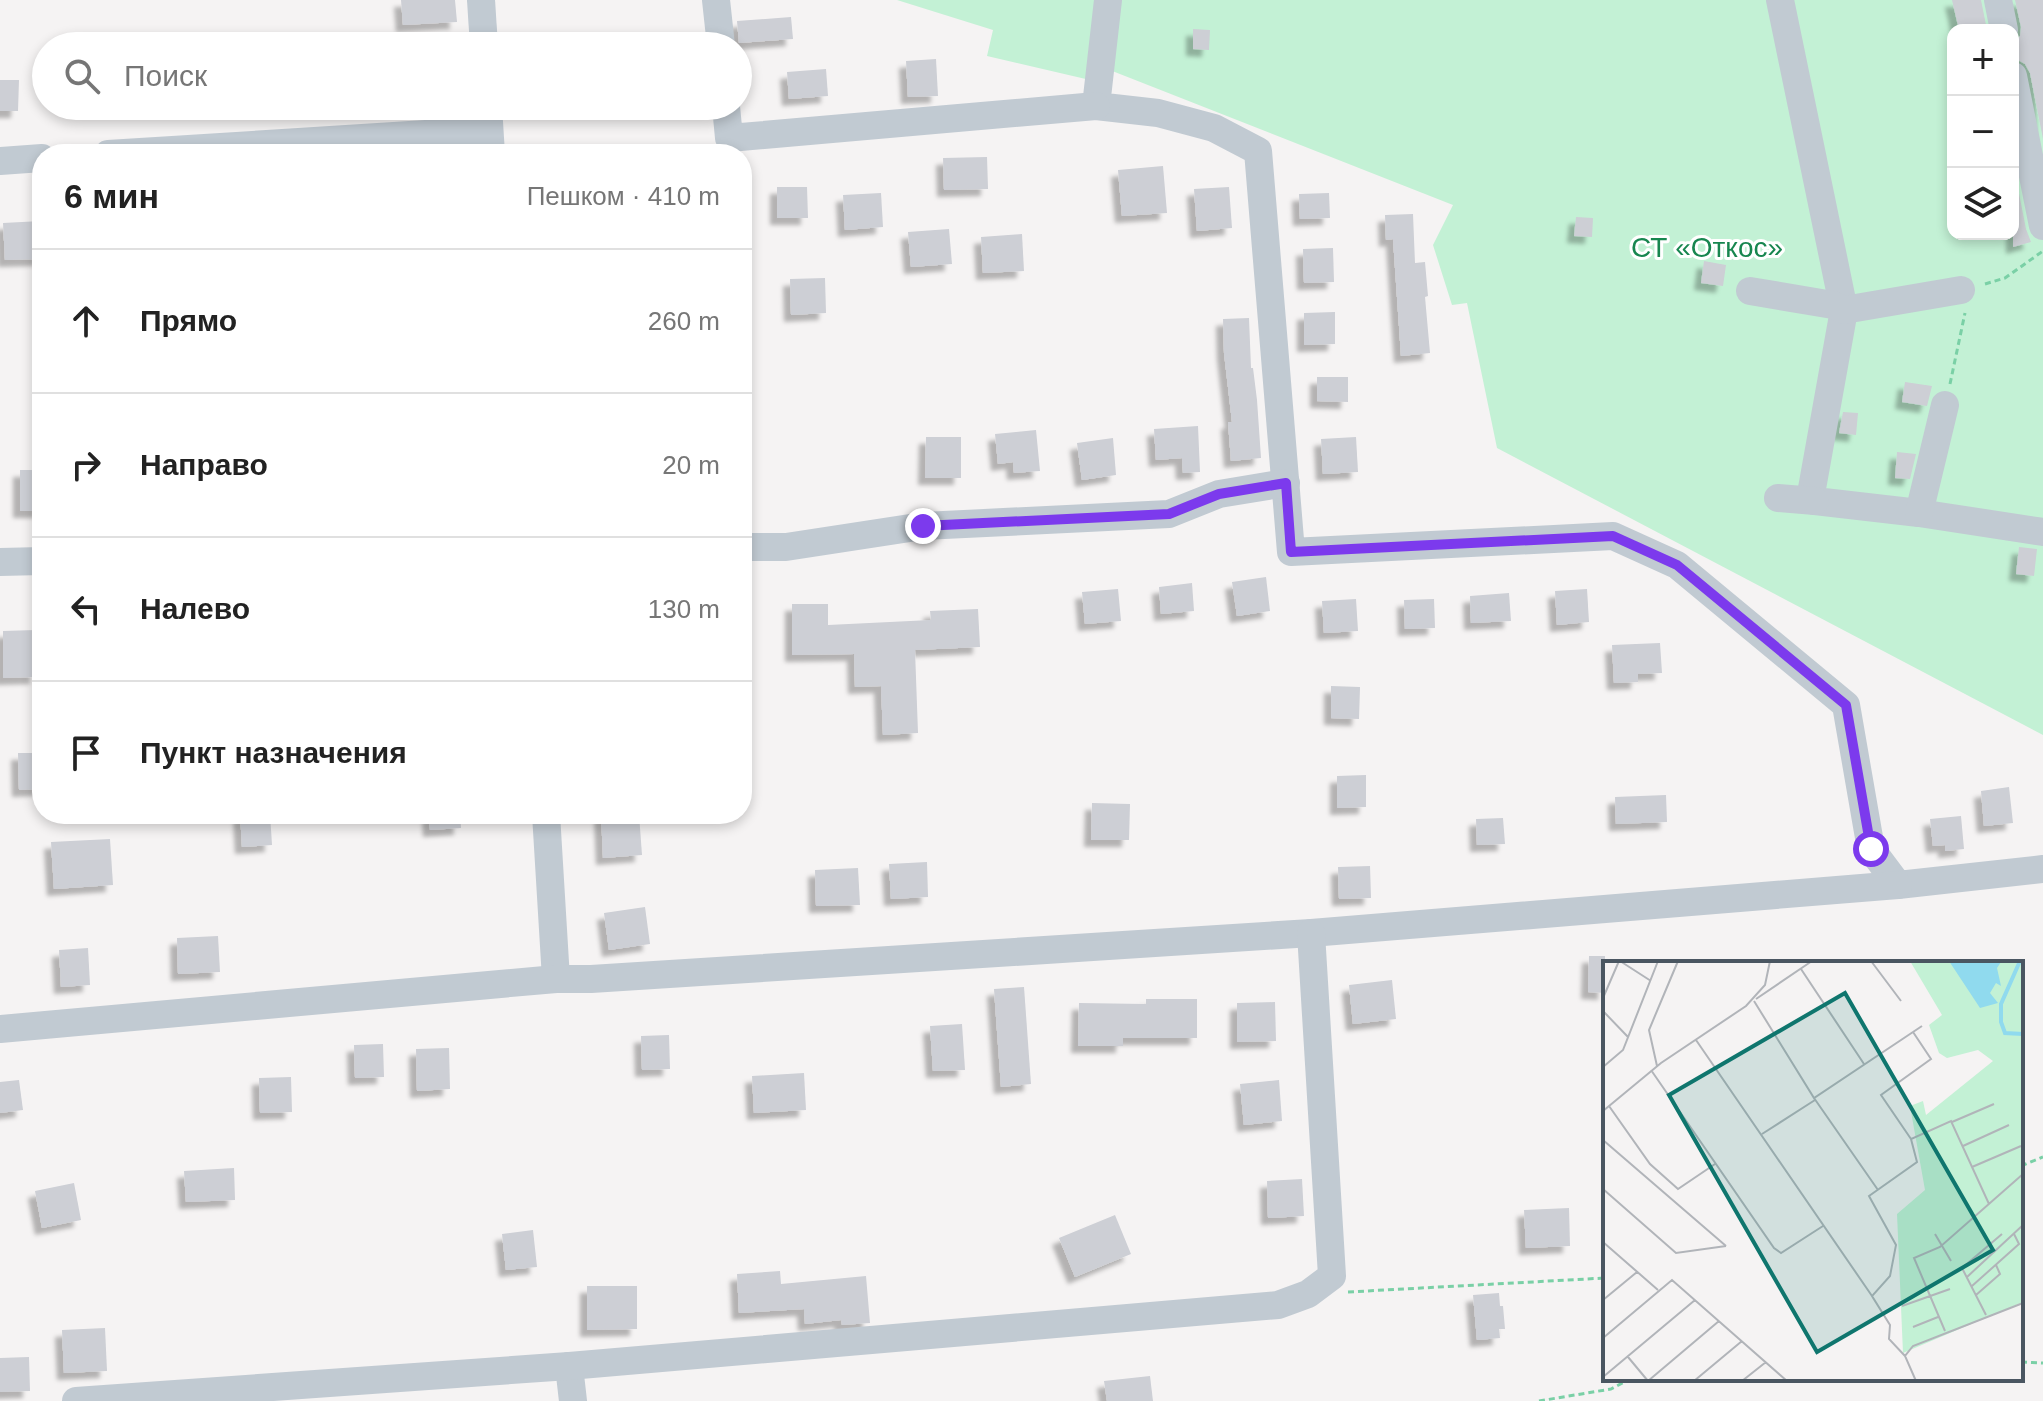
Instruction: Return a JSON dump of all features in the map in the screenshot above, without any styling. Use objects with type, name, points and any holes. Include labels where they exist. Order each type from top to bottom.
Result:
[{"type":"lane","points":[[481,0],[483,32]]},
{"type":"lane","points":[[716,0],[719,32]]},
{"type":"lane","points":[[1096,106],[1108,0]]},
{"type":"lane","points":[[1780,0],[1844,310],[1811,494],[1815,501]]},
{"type":"lane","points":[[1998,0],[2003,24]]},
{"type":"lane","points":[[2017,96],[2043,226]]},
{"type":"lane","points":[[727,120],[729,138],[1096,106],[1158,113],[1214,128],[1258,151],[1291,552],[1613,536],[1677,565],[1846,705],[1871,849],[1898,885]]},
{"type":"lane","points":[[267,144],[489,130]]},
{"type":"lane","points":[[0,161],[32,159]]},
{"type":"lane","points":[[1750,291],[1833,305],[1844,310],[1961,290]]},
{"type":"lane","points":[[1919,513],[1945,405]]},
{"type":"lane","points":[[752,547],[786,547],[923,526],[1169,514],[1219,494],[1286,483]]},
{"type":"lane","points":[[1778,498],[1919,513],[2043,532]]},
{"type":"lane","points":[[0,562],[32,561]]},
{"type":"lane","points":[[547,824],[556,979]]},
{"type":"lane","points":[[0,1029],[556,979],[1311,933],[1898,885],[2043,869]]},
{"type":"lane","points":[[76,1401],[569,1366],[1278,1305],[1308,1294],[1332,1276],[1311,933]]},
{"type":"lane","points":[[569,1366],[573,1401]]},
{"type":"path","points":[[1945,405],[1966,309],[1961,290],[2005,278],[2043,251]]},
{"type":"path","points":[[2023,1165],[2043,1157]]},
{"type":"path","points":[[1308,1294],[1603,1278]]},
{"type":"path","points":[[2023,1362],[2043,1363]]},
{"type":"path","points":[[1539,1401],[1611,1389],[1626,1381]]},
{"type":"green space","name":"СТ «Откос»","points":[[897,0],[2043,0],[2043,735],[1497,448],[1467,303],[1452,305],[1433,245],[1453,205],[1097,65],[1090,80],[987,56],[993,30]]},
{"type":"building","points":[[401,0],[455,0],[457,22],[403,25]]},
{"type":"building","points":[[1952,0],[1981,0],[1986,24],[1958,24]]},
{"type":"building","points":[[2015,0],[2043,0],[2043,139],[2030,73],[2019,61],[2021,27]]},
{"type":"building","points":[[791,17],[793,39],[752,42],[752,32],[738,32],[737,21]]},
{"type":"building","points":[[1193,29],[1210,30],[1209,50],[1193,49]]},
{"type":"building","points":[[936,59],[938,96],[908,97],[906,61]]},
{"type":"building","points":[[826,69],[828,96],[789,99],[787,72]]},
{"type":"building","points":[[0,80],[19,80],[18,111],[0,111]]},
{"type":"building","points":[[987,157],[988,189],[944,190],[943,158]]},
{"type":"building","points":[[1163,166],[1167,213],[1122,216],[1118,170]]},
{"type":"building","points":[[777,187],[807,187],[808,218],[777,218]]},
{"type":"building","points":[[1229,187],[1232,228],[1197,231],[1194,189]]},
{"type":"building","points":[[881,193],[883,227],[845,230],[843,195]]},
{"type":"building","points":[[1329,193],[1330,218],[1300,219],[1299,194]]},
{"type":"building","points":[[2019,193],[2031,242],[2013,247],[2013,240],[2019,240]]},
{"type":"building","points":[[1413,214],[1415,263],[1425,262],[1430,353],[1401,356],[1393,239],[1386,240],[1385,215]]},
{"type":"building","points":[[1576,217],[1593,218],[1592,237],[1574,236]]},
{"type":"building","points":[[32,221],[32,259],[5,260],[3,223]]},
{"type":"building","points":[[949,229],[952,264],[911,267],[908,232]]},
{"type":"building","points":[[1022,234],[1024,271],[983,273],[981,237]]},
{"type":"building","points":[[1333,248],[1334,282],[1304,283],[1303,249]]},
{"type":"building","points":[[1704,261],[1726,265],[1723,286],[1701,283]]},
{"type":"building","points":[[825,278],[826,313],[791,315],[790,279]]},
{"type":"building","points":[[1335,312],[1335,344],[1304,345],[1304,313]]},
{"type":"building","points":[[1249,318],[1261,458],[1231,461],[1228,422],[1232,422],[1223,319]]},
{"type":"building","points":[[1317,377],[1348,377],[1348,402],[1317,401]]},
{"type":"building","points":[[1905,382],[1932,386],[1927,406],[1902,402]]},
{"type":"building","points":[[1843,412],[1858,413],[1856,435],[1839,433]]},
{"type":"building","points":[[1198,426],[1200,472],[1183,473],[1182,458],[1156,460],[1154,429]]},
{"type":"building","points":[[1036,430],[1040,471],[1014,473],[1013,462],[998,464],[995,434]]},
{"type":"building","points":[[926,437],[961,437],[961,478],[925,478]]},
{"type":"building","points":[[1356,437],[1358,472],[1323,474],[1321,439]]},
{"type":"building","points":[[1113,438],[1116,475],[1082,480],[1077,443]]},
{"type":"building","points":[[1897,452],[1916,454],[1910,479],[1895,478]]},
{"type":"building","points":[[20,470],[32,470],[32,511],[20,511]]},
{"type":"building","points":[[2019,547],[2037,549],[2034,576],[2016,574]]},
{"type":"building","points":[[1266,577],[1270,611],[1237,616],[1232,582]]},
{"type":"building","points":[[1192,583],[1194,611],[1161,614],[1159,587]]},
{"type":"building","points":[[1118,589],[1121,621],[1085,624],[1082,592]]},
{"type":"building","points":[[1587,589],[1589,622],[1557,625],[1555,591]]},
{"type":"building","points":[[1509,593],[1511,621],[1471,623],[1470,596]]},
{"type":"building","points":[[1356,599],[1358,631],[1324,633],[1322,601]]},
{"type":"building","points":[[1434,599],[1435,628],[1405,629],[1404,600]]},
{"type":"building","points":[[792,604],[828,604],[828,625],[931,620],[930,611],[978,609],[980,647],[915,650],[918,733],[883,735],[881,686],[855,687],[854,654],[792,655]]},
{"type":"building","points":[[32,630],[32,677],[3,678],[3,631]]},
{"type":"building","points":[[1660,643],[1662,673],[1638,674],[1638,682],[1614,683],[1612,645]]},
{"type":"building","points":[[1331,686],[1360,687],[1359,719],[1331,718]]},
{"type":"building","points":[[18,753],[32,753],[32,789],[19,790]]},
{"type":"building","points":[[1366,775],[1366,807],[1337,808],[1337,776]]},
{"type":"building","points":[[2009,787],[2013,823],[1984,826],[1981,791]]},
{"type":"building","points":[[1666,795],[1667,822],[1616,824],[1615,797]]},
{"type":"building","points":[[1092,803],[1130,804],[1129,840],[1091,840]]},
{"type":"building","points":[[1961,816],[1964,849],[1945,851],[1945,845],[1933,846],[1930,819]]},
{"type":"building","points":[[1503,818],[1505,844],[1477,845],[1476,819]]},
{"type":"building","points":[[241,824],[271,824],[272,845],[242,847]]},
{"type":"building","points":[[430,824],[461,824],[461,828],[430,830]]},
{"type":"building","points":[[601,824],[640,824],[642,855],[603,858]]},
{"type":"building","points":[[110,839],[113,885],[54,889],[51,842]]},
{"type":"building","points":[[927,862],[928,897],[891,899],[889,864]]},
{"type":"building","points":[[1370,866],[1371,898],[1339,899],[1338,867]]},
{"type":"building","points":[[858,868],[860,905],[816,906],[815,870]]},
{"type":"building","points":[[645,907],[650,944],[609,950],[604,913]]},
{"type":"building","points":[[218,936],[220,972],[178,974],[177,938]]},
{"type":"building","points":[[88,948],[90,985],[61,987],[59,950]]},
{"type":"building","points":[[1589,956],[1605,956],[1603,993],[1588,992]]},
{"type":"building","points":[[1392,980],[1396,1019],[1353,1024],[1349,985]]},
{"type":"building","points":[[1024,987],[1031,1084],[1001,1087],[994,989]]},
{"type":"building","points":[[1146,999],[1197,999],[1197,1038],[1123,1038],[1123,1046],[1078,1046],[1079,1003],[1146,1004]]},
{"type":"building","points":[[1275,1002],[1276,1041],[1237,1042],[1237,1003]]},
{"type":"building","points":[[962,1024],[965,1070],[933,1071],[930,1026]]},
{"type":"building","points":[[669,1035],[670,1069],[642,1070],[641,1036]]},
{"type":"building","points":[[383,1044],[384,1077],[355,1078],[354,1045]]},
{"type":"building","points":[[449,1048],[450,1089],[417,1091],[416,1049]]},
{"type":"building","points":[[804,1073],[806,1110],[754,1113],[752,1076]]},
{"type":"building","points":[[291,1077],[292,1112],[260,1113],[259,1078]]},
{"type":"building","points":[[19,1080],[23,1110],[0,1113],[0,1082]]},
{"type":"building","points":[[1279,1080],[1282,1121],[1244,1125],[1240,1084]]},
{"type":"building","points":[[234,1168],[235,1200],[186,1202],[184,1171]]},
{"type":"building","points":[[1302,1179],[1304,1216],[1268,1218],[1267,1181]]},
{"type":"building","points":[[74,1183],[81,1220],[42,1228],[35,1191]]},
{"type":"building","points":[[1569,1208],[1570,1246],[1526,1248],[1524,1210]]},
{"type":"building","points":[[1115,1215],[1131,1254],[1075,1277],[1059,1238]]},
{"type":"building","points":[[533,1230],[537,1267],[506,1270],[502,1234]]},
{"type":"building","points":[[780,1271],[781,1284],[866,1276],[870,1323],[842,1325],[841,1320],[805,1324],[804,1309],[739,1313],[737,1274]]},
{"type":"building","points":[[587,1286],[637,1286],[637,1329],[587,1330]]},
{"type":"building","points":[[1499,1293],[1505,1329],[1499,1329],[1500,1338],[1477,1340],[1473,1295]]},
{"type":"building","points":[[105,1328],[107,1371],[64,1373],[62,1330]]},
{"type":"building","points":[[29,1357],[30,1391],[0,1392],[0,1358]]},
{"type":"building","points":[[1150,1376],[1153,1401],[1107,1401],[1104,1381]]},
{"type":"route","points":[[923,526],[1169,514],[1219,494],[1286,483],[1291,552],[1613,536],[1677,565],[1846,705],[1871,849]]}]
